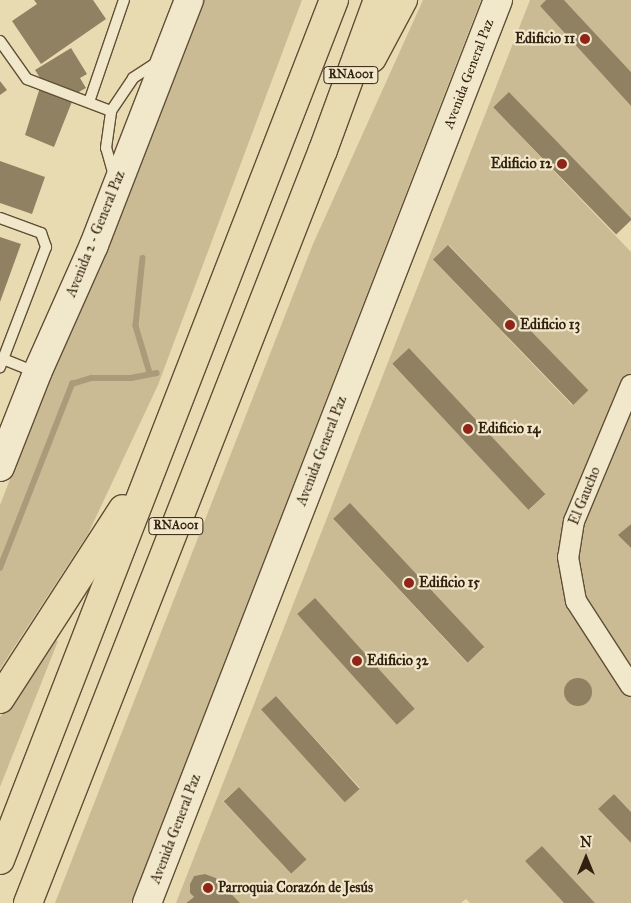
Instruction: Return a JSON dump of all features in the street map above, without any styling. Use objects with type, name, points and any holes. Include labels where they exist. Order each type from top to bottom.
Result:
[{"type":"highway","name":"RNA001","points":[[0,860],[334,0]]},
{"type":"highway","name":"RNA001","points":[[28,903],[323,150],[378,0]]},
{"type":"highway","points":[[323,150],[403,0]]},
{"type":"highway","points":[[0,699],[158,453]]},
{"type":"street","name":"Avenida 2 - General Paz","points":[[0,467],[37,373],[118,185],[189,0]]},
{"type":"street","name":"Avenida General Paz","points":[[147,903],[498,0]]},
{"type":"street","name":"El Gaucho","points":[[631,385],[574,521],[568,557],[576,601],[631,686]]},
{"type":"lane","points":[[89,102],[124,0]]},
{"type":"lane","points":[[0,41],[27,79],[111,111]]},
{"type":"lane","points":[[118,185],[106,148],[111,111],[133,78],[166,58]]},
{"type":"lane","points":[[0,218],[41,233],[46,247],[2,363],[37,373]]},
{"type":"shaded area","points":[[196,0],[302,0],[158,385],[88,534],[0,669],[0,505]]},
{"type":"shaded area","points":[[423,0],[481,0],[131,903],[55,903],[313,244]]},
{"type":"shaded area","points":[[530,0],[546,0],[540,6],[631,106],[631,220],[510,93],[493,107],[631,252],[631,524],[619,535],[631,548],[631,812],[614,794],[598,809],[631,843],[631,903],[595,903],[542,846],[525,861],[564,903],[470,903],[466,899],[461,903],[240,903],[216,878],[205,874],[194,876],[190,884],[190,893],[194,897],[186,903],[176,903]],"holes":[[[449,245],[587,390],[572,405],[433,260]],[[409,348],[545,495],[529,510],[392,364]],[[333,519],[484,648],[467,663]],[[315,599],[414,708],[399,722],[298,615]],[[276,696],[360,788],[346,801],[262,710]],[[239,787],[306,860],[291,874],[223,801]]]},
{"type":"shaded area","points":[[564,0],[631,0],[631,72]]},
{"type":"shaded area","points":[[53,639],[58,641],[0,787],[0,717]]},
{"type":"building","points":[[34,0],[93,0],[106,19],[41,64],[12,21],[37,4]]},
{"type":"building","name":"Edificio 11","points":[[546,0],[564,0],[631,72],[631,106],[540,6]]},
{"type":"building","points":[[71,48],[87,74],[80,78],[86,88],[75,94],[54,147],[25,135],[42,81],[35,70]]},
{"type":"building","points":[[0,81],[7,90],[0,95]]},
{"type":"building","name":"Edificio 12","points":[[509,92],[631,218],[616,235],[493,107]]},
{"type":"building","points":[[0,161],[45,177],[32,214],[0,203]]},
{"type":"building","points":[[0,237],[21,244],[0,302]]},
{"type":"building","name":"Edificio 13","points":[[448,245],[588,390],[573,405],[433,260]]},
{"type":"building","name":"Edificio 14","points":[[409,348],[545,494],[529,510],[392,364]]},
{"type":"building","name":"Edificio 15","points":[[350,503],[484,647],[468,663],[333,519]]},
{"type":"building","points":[[631,524],[631,548],[618,535]]},
{"type":"building","name":"Edificio 32","points":[[315,598],[415,709],[397,725],[297,614]]},
{"type":"building","points":[[578,678],[588,682],[592,692],[588,702],[578,706],[568,702],[564,692],[568,682]]},
{"type":"building","points":[[276,696],[360,789],[345,802],[261,709]]},
{"type":"building","points":[[239,787],[307,859],[291,874],[224,801]]},
{"type":"building","points":[[614,794],[631,812],[631,843],[598,809]]},
{"type":"building","points":[[542,846],[595,903],[564,903],[525,861]]},
{"type":"building","name":"Parroquia Corazón de Jesús","points":[[205,874],[216,878],[240,903],[186,903],[194,897],[190,893],[190,884],[194,876]]},
{"type":"waterway","points":[[143,258],[136,326],[150,373]]},
{"type":"waterway","points":[[0,568],[72,384],[92,378],[131,378],[157,373]]},
{"type":"place","name":"Edificio 11","points":[[585,39]]},
{"type":"place","name":"Edificio 12","points":[[562,164]]},
{"type":"place","name":"Edificio 13","points":[[510,325]]},
{"type":"place","name":"Edificio 14","points":[[468,429]]},
{"type":"place","name":"Edificio 15","points":[[409,583]]},
{"type":"place","name":"Edificio 32","points":[[357,661]]},
{"type":"place","name":"Parroquia Corazón de Jesús","points":[[208,888]]}]
